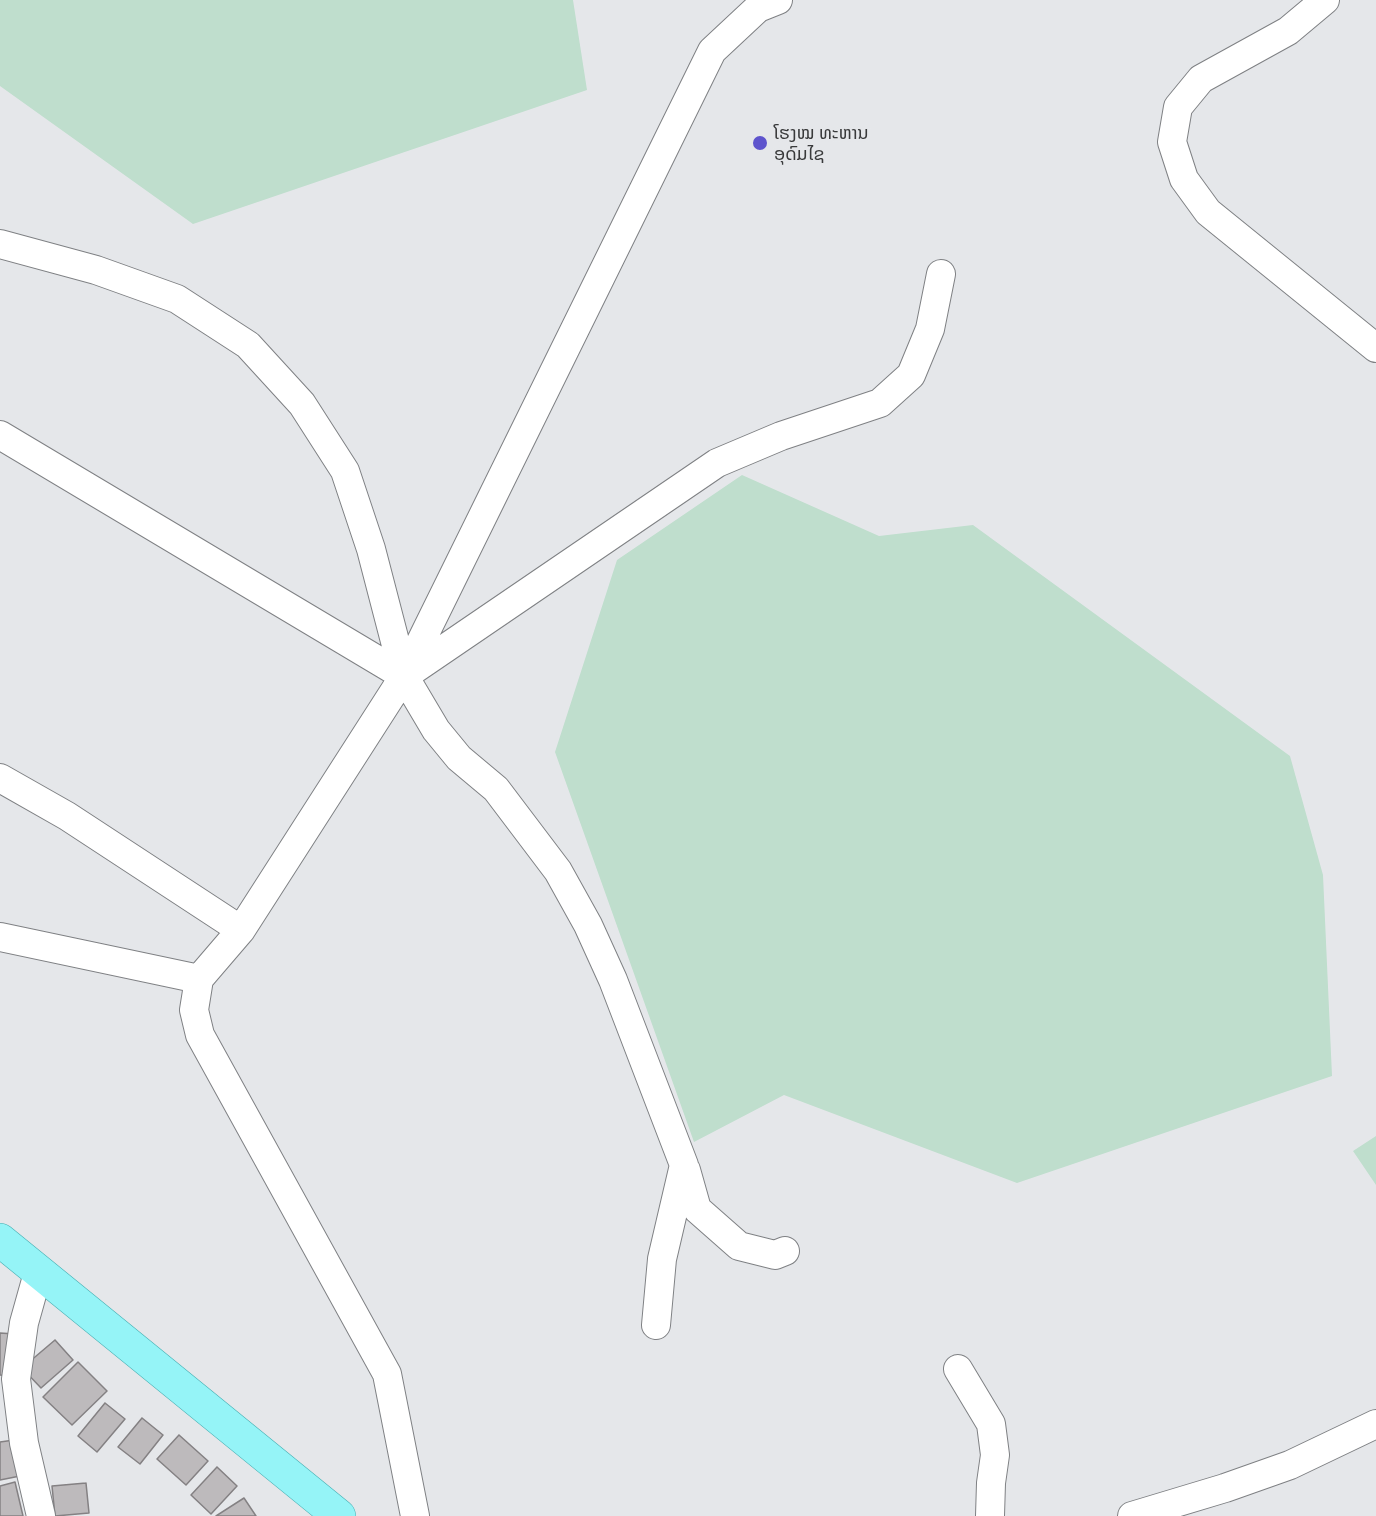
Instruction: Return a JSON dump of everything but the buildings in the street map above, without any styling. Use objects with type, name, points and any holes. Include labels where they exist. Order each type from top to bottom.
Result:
[{"type":"main road","points":[[0,1240],[339,1516]]},
{"type":"street","points":[[415,1516],[387,1374],[200,1035],[194,1010],[199,980],[241,930],[404,676],[712,51],[758,8],[778,0]]},
{"type":"street","points":[[1325,0],[1288,31],[1201,79],[1178,106],[1173,142],[1184,179],[1208,212],[1376,348]]},
{"type":"street","points":[[0,244],[96,270],[177,299],[248,345],[302,404],[345,471],[371,549],[404,676],[436,730],[459,758],[496,789],[558,871],[588,925],[613,980],[684,1165],[697,1209],[739,1246],[775,1255],[785,1251]]},
{"type":"street","points":[[404,676],[717,463],[781,436],[880,403],[911,375],[930,329],[941,274]]},
{"type":"street","points":[[0,435],[404,676]]},
{"type":"street","points":[[0,778],[67,816],[241,930]]},
{"type":"street","points":[[0,937],[199,980]]},
{"type":"street","points":[[656,1325],[662,1259],[684,1165]]},
{"type":"street","points":[[38,1273],[24,1323],[16,1379],[24,1443],[41,1516]]},
{"type":"street","points":[[958,1369],[991,1424],[995,1455],[990,1516]]},
{"type":"street","points":[[1132,1516],[1225,1488],[1290,1465],[1376,1424]]},
{"type":"green space","points":[[0,0],[573,0],[587,90],[193,224],[0,86]]},
{"type":"green space","points":[[742,475],[879,536],[973,525],[1290,756],[1323,875],[1332,1076],[1017,1183],[784,1095],[694,1142],[555,752],[617,560]]},
{"type":"green space","points":[[1376,1136],[1376,1185],[1353,1151]]},
{"type":"place","name":"ໂຮງໝ ທະຫານ ອຸດົມໄຊ","points":[[760,143]]}]
